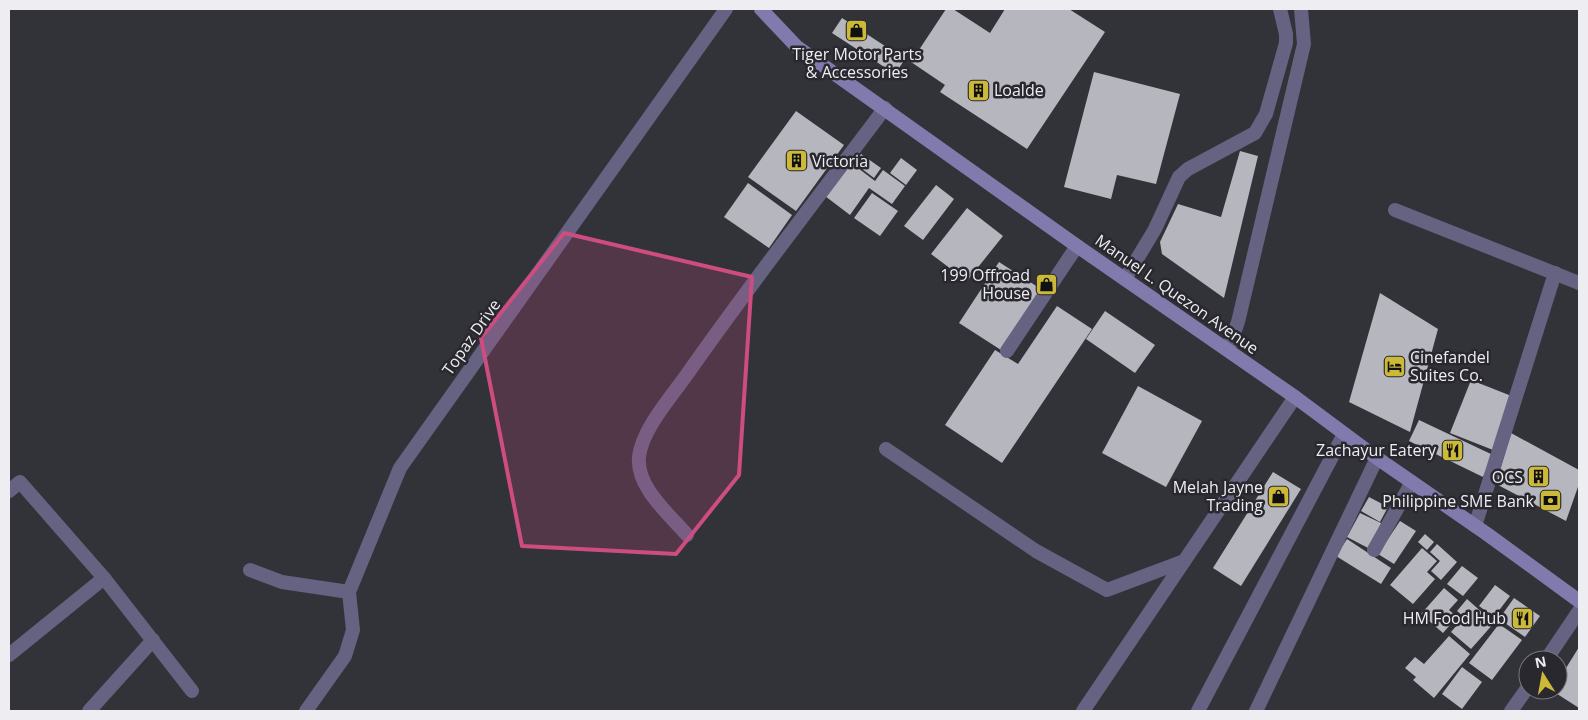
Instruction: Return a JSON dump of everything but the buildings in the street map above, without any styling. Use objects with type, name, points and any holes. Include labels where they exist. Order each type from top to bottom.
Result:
[{"type":"main road","name":"Manuel L. Quezon Avenue","points":[[761,9],[797,47],[1077,246],[1295,397],[1377,458],[1579,601]]},
{"type":"street","name":"Topaz Drive","points":[[306,711],[345,656],[353,630],[349,592],[400,468],[726,9]]},
{"type":"street","points":[[1125,279],[1155,228],[1179,177],[1188,169],[1255,133],[1258,129],[1266,114],[1286,42],[1280,9]]},
{"type":"street","points":[[1228,350],[1238,322],[1304,44],[1301,9]]},
{"type":"street","points":[[687,535],[646,487],[640,472],[639,457],[643,441],[656,418],[709,342],[885,108]]},
{"type":"street","points":[[1395,210],[1579,283]]},
{"type":"street","points":[[1007,351],[1077,246]]},
{"type":"street","points":[[1475,526],[1555,273]]},
{"type":"street","points":[[1083,711],[1295,397]]},
{"type":"street","points":[[1198,711],[1344,434]]},
{"type":"street","points":[[886,449],[1036,551],[1108,590],[1184,561]]},
{"type":"street","points":[[1256,711],[1377,458]]},
{"type":"street","points":[[9,491],[20,482],[104,578],[192,691]]},
{"type":"street","points":[[1374,550],[1412,482]]},
{"type":"street","points":[[250,570],[282,582],[349,592]]},
{"type":"street","points":[[9,656],[104,578]]},
{"type":"street","points":[[1553,650],[1579,611]]},
{"type":"street","points":[[89,711],[153,640]]},
{"type":"street","points":[[1512,711],[1519,700]]},
{"type":"highlighted area","points":[[564,233],[752,277],[739,475],[676,554],[522,546],[481,338]]},
{"type":"place","name":"Tiger Motor Parts & Accessories","points":[[857,30]]},
{"type":"place","name":"Loalde","points":[[978,90]]},
{"type":"place","name":"Victoria","points":[[796,161]]},
{"type":"place","name":"199 Offroad House","points":[[1046,284]]},
{"type":"place","name":"Cinefandel Suites Co.","points":[[1394,366]]},
{"type":"place","name":"Zachayur Eatery","points":[[1452,450]]},
{"type":"place","name":"OCS","points":[[1539,477]]},
{"type":"place","name":"Melah Jayne Trading","points":[[1279,496]]},
{"type":"place","name":"Philippine SME Bank","points":[[1550,501]]},
{"type":"place","name":"HM Food Hub","points":[[1522,618]]}]
